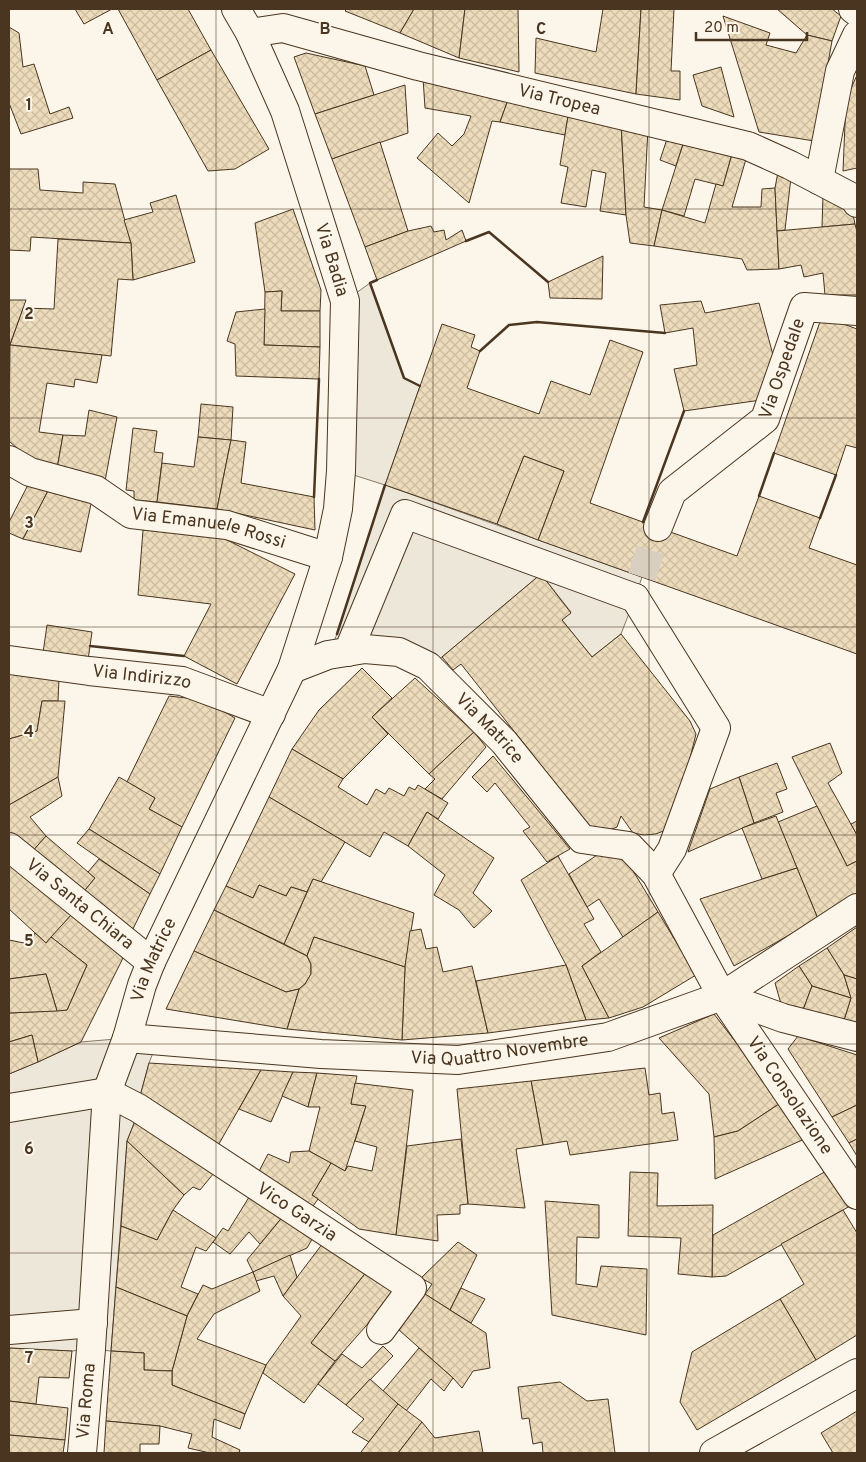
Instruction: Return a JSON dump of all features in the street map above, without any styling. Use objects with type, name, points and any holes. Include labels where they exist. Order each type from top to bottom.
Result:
[{"type":"street","name":"Via Badia","points":[[236,9],[250,33],[285,111],[345,300],[341,471],[338,509],[328,557]]},
{"type":"street","points":[[853,9],[857,12]]},
{"type":"street","name":"Via Tropea","points":[[250,33],[283,28],[418,66],[748,146],[819,180],[854,199],[857,203]]},
{"type":"street","points":[[819,180],[840,71],[857,35]]},
{"type":"street","name":"Via Ospedale","points":[[658,527],[672,492],[765,419],[804,307],[857,311]]},
{"type":"street","name":"Via Emanuele Rossi","points":[[9,460],[30,472],[96,490],[131,514],[227,525],[328,557]]},
{"type":"street","points":[[348,652],[405,514],[638,587],[716,728],[672,849],[656,874]]},
{"type":"street","name":"Via Matrice","points":[[107,1092],[127,1038],[142,985],[152,962],[292,669],[328,557]]},
{"type":"street","name":"Via Matrice","points":[[292,669],[328,655],[365,649],[399,652],[428,666],[504,742],[582,839],[629,846],[656,874],[722,996]]},
{"type":"street","name":"Via Indirizzo","points":[[9,660],[182,681],[271,714]]},
{"type":"street","name":"Via Santa Chiara","points":[[9,847],[152,962]]},
{"type":"street","name":"Via Quattro Novembre","points":[[127,1038],[321,1054],[458,1060],[608,1037],[722,996],[857,908]]},
{"type":"street","points":[[722,996],[783,1018],[857,1037]]},
{"type":"street","name":"Via Consolazione","points":[[722,996],[857,1195]]},
{"type":"street","points":[[9,1108],[107,1092]]},
{"type":"street","name":"Vico Garzia","points":[[107,1092],[138,1108],[412,1288],[381,1330]]},
{"type":"street","name":"Via Roma","points":[[82,1453],[92,1336],[107,1092]]},
{"type":"street","points":[[9,1330],[92,1336]]},
{"type":"street","points":[[714,1453],[857,1373]]},
{"type":"shaded area","points":[[370,283],[404,378],[420,386],[385,485],[341,471],[345,301]]},
{"type":"shaded area","points":[[385,485],[642,577],[621,634],[592,657],[562,620],[571,612],[541,574],[442,657],[428,666],[328,655],[337,634]]},
{"type":"shaded area","points":[[127,1038],[158,1040],[149,1063],[139,1100],[137,1116],[127,1141],[111,1351],[9,1348],[9,1074],[81,1042]]},
{"type":"building","points":[[75,9],[112,9],[84,24]]},
{"type":"building","points":[[118,9],[188,9],[211,50],[157,80]]},
{"type":"building","points":[[347,9],[414,9],[400,33],[345,11]]},
{"type":"building","points":[[414,9],[465,9],[459,58],[400,33]]},
{"type":"building","points":[[465,9],[518,9],[519,72],[459,58]]},
{"type":"building","points":[[603,9],[641,9],[636,94],[535,73],[536,38],[596,52]]},
{"type":"building","points":[[641,9],[674,9],[671,71],[680,71],[680,100],[636,94]]},
{"type":"building","points":[[777,9],[832,9],[841,16],[832,41],[807,35]]},
{"type":"building","points":[[723,16],[770,33],[766,45],[796,53],[807,35],[832,41],[814,141],[759,132]]},
{"type":"building","points":[[9,27],[19,33],[23,67],[34,64],[50,114],[69,107],[73,118],[21,134],[9,103]]},
{"type":"building","points":[[211,50],[269,149],[235,169],[208,171],[157,80]]},
{"type":"building","points":[[306,53],[365,66],[374,95],[315,114],[294,57]]},
{"type":"building","points":[[721,67],[734,117],[702,106],[693,75]]},
{"type":"building","points":[[857,75],[857,168],[843,171],[846,100]]},
{"type":"building","points":[[423,78],[509,97],[500,122],[492,121],[469,203],[417,158],[438,133],[452,146],[464,134],[471,116],[425,108]]},
{"type":"building","points":[[405,85],[408,133],[332,159],[315,114]]},
{"type":"building","points":[[509,97],[569,110],[565,135],[500,122]]},
{"type":"building","points":[[569,110],[621,122],[626,215],[600,211],[606,173],[592,170],[586,207],[561,203],[568,167],[560,165]]},
{"type":"building","points":[[621,122],[648,128],[644,207],[662,210],[654,246],[630,243],[626,215]]},
{"type":"building","points":[[669,133],[685,138],[676,166],[660,160]]},
{"type":"building","points":[[685,138],[732,154],[723,186],[695,179],[684,216],[662,210]]},
{"type":"building","points":[[380,142],[408,231],[365,247],[332,159]]},
{"type":"building","points":[[732,154],[746,159],[732,207],[761,207],[762,189],[775,188],[779,269],[747,270],[742,259],[654,246],[662,210],[705,223],[716,184],[723,186]]},
{"type":"building","points":[[9,169],[38,169],[40,190],[83,193],[83,182],[115,184],[131,243],[31,237],[30,251],[9,250]]},
{"type":"building","points":[[778,172],[791,177],[785,230],[777,231],[775,188]]},
{"type":"building","points":[[176,195],[195,262],[133,280],[131,243],[124,220],[153,212],[150,203]]},
{"type":"building","points":[[823,195],[852,210],[855,224],[822,227]]},
{"type":"building","points":[[293,209],[321,290],[320,311],[281,311],[282,291],[265,292],[255,223]]},
{"type":"building","points":[[855,224],[857,232],[857,295],[825,295],[823,273],[804,277],[801,265],[779,269],[777,231]]},
{"type":"building","points":[[431,226],[434,232],[444,230],[446,240],[462,230],[466,241],[377,280],[365,247],[408,231]]},
{"type":"building","points":[[58,239],[131,243],[133,280],[118,279],[111,356],[10,345],[23,308],[54,309]]},
{"type":"building","points":[[603,256],[602,299],[550,298],[548,282]]},
{"type":"building","points":[[282,291],[281,311],[320,311],[320,347],[264,345],[265,292]]},
{"type":"building","points":[[9,300],[26,300],[9,347]]},
{"type":"building","points":[[701,301],[705,313],[759,303],[776,366],[761,400],[684,411],[674,369],[697,365],[693,328],[665,333],[660,305]]},
{"type":"building","points":[[265,309],[264,345],[320,347],[319,379],[236,376],[235,344],[227,341],[236,312]]},
{"type":"building","points":[[822,316],[857,329],[857,448],[846,445],[836,475],[774,453]]},
{"type":"building","points":[[442,324],[475,335],[471,347],[480,351],[467,388],[539,414],[551,381],[590,395],[610,340],[643,352],[590,503],[737,556],[759,496],[820,518],[809,548],[857,565],[857,654],[538,540],[564,471],[524,456],[497,524],[385,485]]},
{"type":"building","points":[[10,345],[102,355],[97,383],[75,379],[74,387],[47,383],[39,432],[63,435],[57,469],[34,463],[9,441]]},
{"type":"building","points":[[201,404],[233,407],[231,440],[198,437]]},
{"type":"building","points":[[89,410],[117,417],[105,481],[57,469],[63,435],[85,436]]},
{"type":"building","points":[[133,428],[157,431],[154,452],[163,453],[157,502],[134,500],[134,491],[126,490]]},
{"type":"building","points":[[198,437],[231,440],[217,509],[157,502],[162,463],[194,467]]},
{"type":"building","points":[[231,440],[246,442],[241,483],[314,497],[315,530],[217,509]]},
{"type":"building","points":[[524,456],[564,471],[538,540],[497,524]]},
{"type":"building","points":[[31,479],[49,489],[23,539],[9,533],[9,522]]},
{"type":"building","points":[[49,489],[92,499],[81,552],[23,539]]},
{"type":"building","points":[[143,530],[217,535],[295,574],[237,684],[184,656],[211,604],[138,595]]},
{"type":"building","points":[[541,574],[571,613],[562,620],[592,657],[621,634],[690,721],[696,734],[675,819],[668,829],[656,834],[644,835],[633,833],[621,816],[617,827],[605,832],[589,826],[461,664],[453,670],[442,657]]},
{"type":"building","points":[[47,625],[92,632],[88,660],[43,653]]},
{"type":"building","points":[[362,668],[392,698],[372,717],[388,734],[343,779],[292,749],[319,710]]},
{"type":"building","points":[[9,671],[59,678],[58,701],[42,701],[37,731],[9,739]]},
{"type":"building","points":[[415,678],[474,732],[429,774],[372,717]]},
{"type":"building","points":[[169,696],[204,700],[235,718],[182,827],[149,809],[155,798],[127,782]]},
{"type":"building","points":[[42,701],[65,701],[58,777],[9,805],[9,739],[37,731]]},
{"type":"building","points":[[474,732],[486,747],[442,799],[425,789],[435,779],[429,774]]},
{"type":"building","points":[[830,743],[842,773],[828,783],[857,835],[857,861],[847,866],[792,757]]},
{"type":"building","points":[[292,749],[343,779],[338,787],[367,805],[376,789],[385,794],[389,788],[404,796],[409,787],[415,790],[418,785],[448,803],[438,819],[427,812],[408,846],[384,832],[370,857],[269,797]]},
{"type":"building","points":[[493,756],[570,849],[547,862],[523,831],[530,827],[495,783],[487,792],[472,777]]},
{"type":"building","points":[[777,763],[787,789],[776,793],[783,812],[754,823],[739,777]]},
{"type":"building","points":[[58,777],[62,796],[30,817],[46,836],[31,853],[11,837],[9,833],[9,805]]},
{"type":"building","points":[[119,777],[155,798],[149,809],[182,827],[160,874],[89,829]]},
{"type":"building","points":[[739,777],[754,823],[688,852],[710,789]]},
{"type":"building","points":[[269,797],[345,842],[321,882],[313,879],[307,892],[291,887],[286,896],[259,885],[253,898],[226,886]]},
{"type":"building","points":[[817,806],[847,866],[857,861],[857,893],[818,919],[778,822]]},
{"type":"building","points":[[427,812],[494,858],[473,893],[492,911],[474,928],[459,910],[434,895],[445,875],[408,846]]},
{"type":"building","points":[[776,816],[797,868],[762,879],[742,828]]},
{"type":"building","points":[[857,821],[857,835],[851,824]]},
{"type":"building","points":[[89,829],[160,874],[150,894],[77,843]]},
{"type":"building","points":[[46,836],[95,878],[81,895],[31,853]]},
{"type":"building","points":[[600,853],[624,856],[658,912],[623,937],[599,899],[587,907],[569,874]]},
{"type":"building","points":[[558,856],[594,919],[584,924],[601,952],[582,966],[609,1018],[586,1020],[566,965],[521,880]]},
{"type":"building","points":[[99,859],[150,894],[131,933],[81,895],[95,878],[88,872]]},
{"type":"building","points":[[9,860],[73,913],[46,943],[9,909]]},
{"type":"building","points":[[797,868],[818,919],[734,966],[700,899]]},
{"type":"building","points":[[313,879],[414,913],[405,967],[314,937],[307,956],[284,944]]},
{"type":"building","points":[[259,885],[286,896],[291,887],[307,892],[284,944],[214,910],[226,886],[253,898]]},
{"type":"building","points":[[214,910],[307,956],[311,964],[311,974],[305,984],[299,989],[286,992],[194,951]]},
{"type":"building","points":[[658,912],[696,975],[643,1007],[609,1018],[582,966]]},
{"type":"building","points":[[73,913],[126,952],[81,1042],[38,1062],[32,1035],[9,1042],[9,1013],[67,1010],[87,965],[51,937]]},
{"type":"building","points":[[857,927],[857,979],[844,975],[827,948]]},
{"type":"building","points":[[421,929],[426,949],[437,947],[443,972],[472,966],[488,1033],[402,1040],[405,967],[410,931]]},
{"type":"building","points":[[35,933],[46,943],[51,937],[87,965],[67,1010],[57,1011],[46,974],[9,979],[9,940],[29,944]]},
{"type":"building","points":[[314,937],[405,967],[402,1040],[287,1029],[299,989],[305,984],[311,974],[311,964],[307,956]]},
{"type":"building","points":[[827,948],[844,975],[851,998],[812,986],[799,966]]},
{"type":"building","points":[[194,951],[286,992],[299,989],[287,1029],[166,1009]]},
{"type":"building","points":[[566,965],[586,1020],[488,1033],[476,981]]},
{"type":"building","points":[[799,966],[812,986],[803,1010],[781,1004],[775,983]]},
{"type":"building","points":[[46,974],[57,1011],[9,1013],[9,979]]},
{"type":"building","points":[[844,975],[857,979],[857,1024],[844,1020],[851,998]]},
{"type":"building","points":[[812,986],[851,998],[844,1020],[803,1010]]},
{"type":"building","points":[[714,1014],[782,1102],[738,1131],[714,1137],[709,1094],[659,1038]]},
{"type":"building","points":[[32,1035],[38,1062],[9,1074],[9,1042]]},
{"type":"building","points":[[798,1036],[857,1055],[857,1105],[832,1117],[788,1049]]},
{"type":"building","points":[[149,1063],[261,1070],[216,1149],[139,1100]]},
{"type":"building","points":[[645,1068],[649,1095],[660,1093],[662,1114],[674,1112],[678,1140],[570,1155],[567,1141],[543,1145],[531,1081]]},
{"type":"building","points":[[261,1070],[293,1072],[271,1122],[239,1109]]},
{"type":"building","points":[[293,1072],[317,1073],[308,1107],[282,1096]]},
{"type":"building","points":[[317,1073],[357,1076],[351,1104],[366,1106],[345,1171],[309,1151],[320,1107],[308,1107]]},
{"type":"building","points":[[531,1081],[543,1145],[516,1149],[525,1208],[468,1204],[457,1089]]},
{"type":"building","points":[[355,1083],[413,1090],[396,1235],[359,1229],[312,1195],[331,1163],[345,1171],[348,1166],[372,1171],[377,1147],[355,1141],[366,1106],[351,1104]]},
{"type":"building","points":[[782,1102],[809,1137],[715,1179],[714,1137],[738,1131]]},
{"type":"building","points":[[857,1105],[857,1139],[849,1143],[832,1117]]},
{"type":"building","points":[[137,1116],[218,1168],[200,1190],[193,1187],[184,1195],[127,1141]]},
{"type":"building","points":[[461,1139],[468,1204],[460,1205],[460,1214],[437,1215],[438,1241],[396,1235],[407,1146]]},
{"type":"building","points":[[857,1139],[857,1156],[849,1143]]},
{"type":"building","points":[[127,1141],[184,1195],[173,1210],[157,1240],[121,1226]]},
{"type":"building","points":[[309,1151],[331,1163],[312,1195],[318,1199],[311,1209],[257,1175],[268,1154],[289,1163],[291,1152]]},
{"type":"building","points":[[828,1170],[850,1206],[726,1276],[712,1277],[713,1235]]},
{"type":"building","points":[[630,1172],[658,1173],[657,1206],[713,1205],[712,1277],[678,1274],[681,1238],[628,1236]]},
{"type":"building","points":[[251,1194],[285,1214],[260,1244],[249,1232],[230,1254],[213,1242],[223,1228],[228,1231]]},
{"type":"building","points":[[545,1201],[599,1205],[599,1238],[577,1237],[576,1284],[597,1287],[601,1266],[647,1269],[646,1335],[552,1315]]},
{"type":"building","points":[[173,1210],[216,1238],[206,1251],[196,1247],[181,1287],[198,1294],[187,1316],[116,1287],[121,1226],[157,1240]]},
{"type":"building","points":[[843,1210],[857,1233],[857,1335],[816,1360],[780,1299],[804,1284],[781,1244]]},
{"type":"building","points":[[285,1214],[315,1234],[307,1248],[253,1272],[247,1260]]},
{"type":"building","points":[[326,1239],[367,1271],[311,1343],[335,1361],[304,1403],[263,1373],[266,1365],[301,1316],[283,1296]]},
{"type":"building","points":[[458,1242],[477,1255],[450,1310],[425,1294],[432,1284],[421,1278]]},
{"type":"building","points":[[290,1255],[297,1277],[283,1296],[274,1276],[256,1281],[253,1272]]},
{"type":"building","points":[[367,1271],[396,1292],[335,1361],[311,1343]]},
{"type":"building","points":[[253,1272],[260,1291],[214,1314],[197,1339],[266,1365],[245,1414],[172,1385],[172,1371],[187,1316],[203,1285],[212,1289]]},
{"type":"building","points":[[116,1287],[187,1316],[172,1371],[144,1370],[144,1353],[111,1351]]},
{"type":"building","points":[[461,1288],[485,1299],[471,1323],[450,1310]]},
{"type":"building","points":[[425,1294],[486,1333],[490,1368],[473,1371],[462,1388],[399,1330]]},
{"type":"building","points":[[780,1299],[816,1360],[697,1430],[680,1402],[692,1352]]},
{"type":"building","points":[[383,1346],[393,1356],[346,1405],[318,1384],[342,1354],[362,1368]]},
{"type":"building","points":[[9,1348],[72,1351],[69,1378],[39,1377],[36,1404],[9,1401]]},
{"type":"building","points":[[419,1348],[453,1378],[444,1391],[431,1379],[406,1411],[383,1391]]},
{"type":"building","points":[[111,1351],[144,1353],[144,1370],[172,1371],[172,1385],[245,1414],[240,1429],[214,1419],[212,1437],[240,1450],[239,1453],[210,1453],[188,1448],[192,1434],[160,1426],[106,1421]]},
{"type":"building","points":[[370,1379],[398,1404],[369,1442],[352,1432],[364,1419],[346,1405]]},
{"type":"building","points":[[560,1382],[587,1401],[608,1399],[615,1453],[543,1453],[542,1442],[533,1444],[529,1418],[522,1419],[518,1387]]},
{"type":"building","points":[[9,1401],[68,1408],[65,1440],[9,1435]]},
{"type":"building","points":[[398,1404],[422,1422],[398,1453],[361,1452]]},
{"type":"building","points":[[857,1411],[857,1453],[833,1453],[821,1433]]},
{"type":"building","points":[[106,1421],[160,1426],[159,1444],[140,1444],[140,1453],[104,1453]]},
{"type":"building","points":[[422,1422],[435,1438],[479,1431],[483,1453],[398,1453]]},
{"type":"building","points":[[9,1435],[65,1440],[63,1453],[9,1453]]},
{"type":"tunnel","points":[[642,577],[658,527]]},
{"type":"wall","points":[[466,241],[489,232],[548,282]]},
{"type":"wall","points":[[377,280],[370,283],[404,378],[420,386]]},
{"type":"wall","points":[[480,351],[509,325],[537,322],[665,333]]},
{"type":"wall","points":[[314,497],[319,379]]},
{"type":"wall","points":[[643,522],[684,411]]},
{"type":"wall","points":[[759,496],[774,453]]},
{"type":"wall","points":[[820,518],[836,475]]},
{"type":"wall","points":[[337,634],[385,485]]},
{"type":"wall","points":[[90,646],[184,656]]}]
